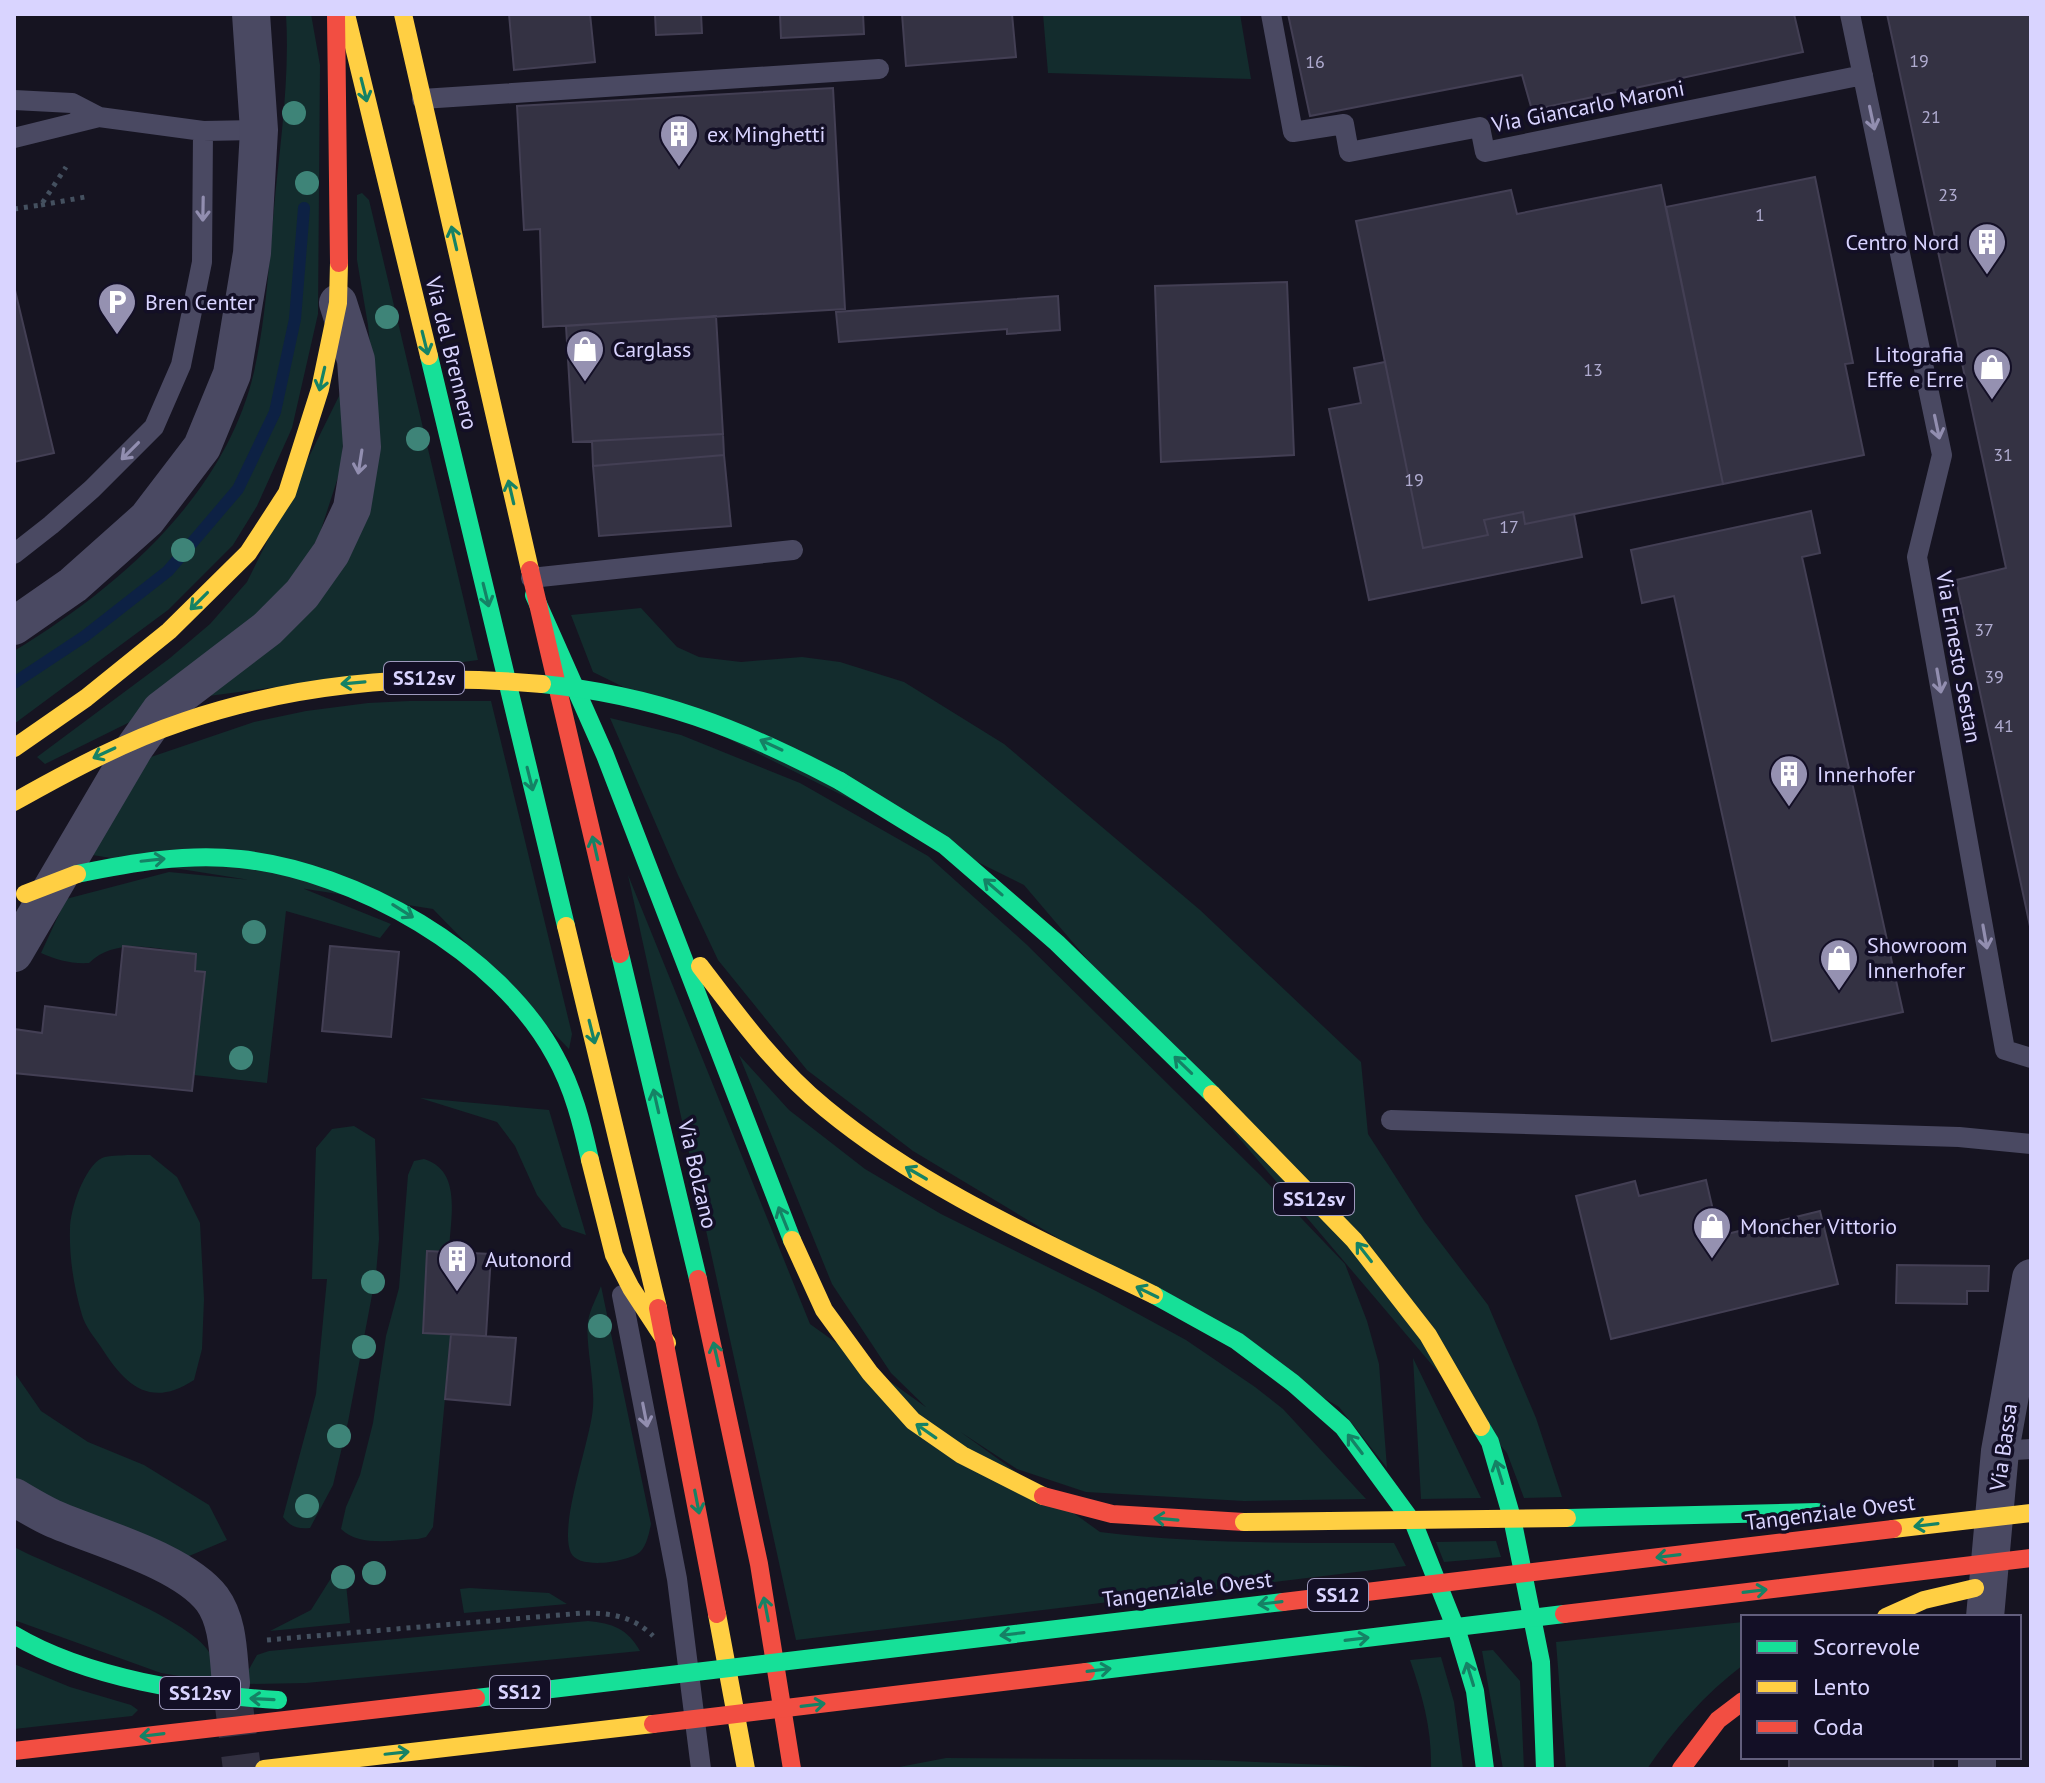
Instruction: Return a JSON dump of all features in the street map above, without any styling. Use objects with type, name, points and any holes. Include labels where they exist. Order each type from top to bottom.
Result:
[{"type":"main road","points":[[14,748],[86,698],[169,631],[248,553],[287,493],[320,389],[338,303],[340,211],[336,14]]},
{"type":"main road","name":"Via del Brennero","points":[[346,14],[667,1343]]},
{"type":"main road","name":"Via del Brennero","points":[[403,14],[532,586]]},
{"type":"main road","points":[[532,586],[605,755],[791,1238],[824,1310],[870,1373],[913,1421],[962,1455],[1035,1494],[1112,1514],[1244,1522],[1841,1511]]},
{"type":"main road","name":"Via Bolzano","points":[[532,586],[727,1398],[773,1643],[792,1769]]},
{"type":"main road","name":"SS12sv","points":[[14,802],[71,768],[121,745],[246,701],[344,684],[424,678],[528,682],[615,692],[690,713],[768,743],[840,781],[944,845],[1057,943],[1200,1082],[1354,1240],[1428,1335],[1490,1442],[1512,1518],[1541,1662],[1545,1769]]},
{"type":"main road","points":[[16,898],[77,874],[107,866],[157,860],[218,857],[304,868],[383,899],[448,940],[510,995],[556,1057],[581,1123],[614,1256],[667,1343],[746,1769]]},
{"type":"main road","points":[[672,929],[753,1036],[823,1107],[897,1162],[977,1208],[1171,1304],[1237,1341],[1293,1383],[1343,1427],[1414,1524],[1458,1634],[1475,1691],[1485,1769]]},
{"type":"main road","points":[[1920,1508],[2031,1504]]},
{"type":"main road","name":"Tangenziale Ovest","points":[[396,1706],[2031,1513]]},
{"type":"main road","name":"SS12","points":[[604,1730],[2031,1558]]},
{"type":"main road","points":[[1890,1615],[1924,1600],[2016,1578]]},
{"type":"main road","points":[[1440,1589],[1541,1662]]},
{"type":"main road","name":"SS12sv","points":[[14,1635],[35,1648],[112,1673],[226,1698],[396,1706]]},
{"type":"main road","points":[[1681,1769],[1718,1720],[1741,1703]]},
{"type":"main road","points":[[14,1751],[396,1706]]},
{"type":"main road","points":[[539,1754],[604,1730]]},
{"type":"main road","points":[[264,1769],[604,1730]]},
{"type":"street","points":[[14,626],[73,585],[147,519],[202,447],[232,374],[252,253],[259,130],[251,14]]},
{"type":"street","points":[[14,953],[135,747],[161,710],[267,629],[302,594],[331,553],[352,508],[362,447],[356,360],[338,303]]},
{"type":"street","name":"Via Bassa","points":[[1985,1615],[2016,1450],[2031,1278]]},
{"type":"street","points":[[14,1497],[49,1517],[178,1572],[202,1590],[213,1601],[222,1619],[231,1683]]},
{"type":"lane","name":"Via Giancarlo Maroni","points":[[1271,14],[1293,132],[1344,124],[1349,152],[1480,127],[1485,152],[1863,75]]},
{"type":"lane","name":"Via Ernesto Sestan","points":[[1850,14],[1942,455],[1917,557],[2005,1050],[2031,1058]]},
{"type":"lane","points":[[422,99],[879,69]]},
{"type":"lane","points":[[14,100],[72,103],[99,117],[203,131],[259,130]]},
{"type":"lane","points":[[14,138],[99,117]]},
{"type":"lane","points":[[14,554],[92,489],[154,427],[181,365],[202,262],[203,131]]},
{"type":"lane","points":[[532,586],[793,550]]},
{"type":"lane","points":[[1391,1120],[1943,1136],[2031,1144]]},
{"type":"lane","points":[[614,1256],[677,1579],[701,1769]]},
{"type":"lane","points":[[665,1518],[685,1439]]},
{"type":"path","points":[[41,205],[66,167]]},
{"type":"path","points":[[14,209],[85,197]]},
{"type":"path","points":[[261,1640],[583,1613]]},
{"type":"green space","points":[[286,14],[311,14],[320,65],[318,314],[292,428],[257,506],[233,545],[168,610],[14,724],[14,651],[91,598],[128,568],[162,534],[193,498],[219,459],[240,417],[254,372],[264,311],[286,87]]},
{"type":"green space","points":[[1043,14],[1240,14],[1251,79],[1048,73]]},
{"type":"green space","points":[[362,193],[369,200],[478,660],[201,697],[298,623],[374,383],[357,260],[357,195]]},
{"type":"green space","points":[[342,390],[341,468],[319,536],[303,563],[273,601],[132,721],[45,764],[37,757],[170,658],[210,624],[247,582]]},
{"type":"green space","points":[[641,608],[677,647],[699,657],[741,662],[802,657],[840,662],[904,682],[1004,744],[1200,910],[1361,1062],[1368,1134],[1424,1221],[1488,1305],[1536,1418],[1562,1497],[1524,1498],[1507,1453],[1024,885],[593,672],[571,615]]},
{"type":"green space","points":[[409,701],[491,701],[572,1034],[569,1049],[433,909],[86,854],[148,758],[254,722],[306,711]]},
{"type":"green space","points":[[610,718],[681,735],[800,783],[928,856],[1026,944],[1260,1175],[1345,1264],[1367,1321],[1379,1364],[1387,1468],[1339,1407],[913,1151],[807,1070],[718,960]]},
{"type":"green space","points":[[169,872],[292,884],[391,924],[380,938],[286,911],[267,1083],[194,1075],[205,972],[195,971],[196,954],[126,947],[113,949],[89,963],[82,963],[41,953],[66,899]]},
{"type":"green space","points":[[628,875],[810,1324],[1100,1532],[1210,1541],[1394,1543],[1406,1566],[796,1640]]},
{"type":"green space","points":[[739,1055],[789,1110],[865,1169],[941,1214],[1096,1291],[1186,1340],[1255,1387],[1283,1409],[1366,1499],[1244,1501],[1086,1492],[1017,1469],[933,1414],[891,1373],[832,1284]]},
{"type":"green space","points":[[420,1098],[549,1110],[586,1235],[562,1227],[537,1195],[515,1146],[497,1122]]},
{"type":"green space","points":[[354,1126],[375,1139],[379,1239],[376,1274],[333,1485],[310,1528],[301,1528],[283,1517],[316,1394],[327,1279],[312,1279],[316,1148],[332,1129]]},
{"type":"green space","points":[[150,1155],[177,1177],[200,1223],[204,1299],[202,1349],[194,1380],[164,1392],[140,1389],[129,1382],[90,1331],[83,1319],[77,1294],[70,1240],[75,1201],[95,1163],[111,1156]]},
{"type":"green space","points":[[424,1159],[444,1174],[452,1198],[449,1252],[427,1251],[451,1334],[433,1527],[426,1537],[418,1539],[367,1540],[348,1535],[341,1529],[346,1507],[360,1475],[373,1423],[386,1336],[399,1288],[408,1175],[414,1161]]},
{"type":"green space","points":[[601,1286],[651,1524],[640,1552],[615,1561],[593,1563],[576,1558],[571,1553],[568,1540],[572,1503],[593,1407],[588,1321]]},
{"type":"green space","points":[[1413,1358],[1481,1498],[1421,1499]]},
{"type":"green space","points":[[14,1372],[41,1411],[88,1442],[144,1465],[209,1505],[227,1540],[182,1559],[14,1484]]},
{"type":"green space","points":[[1496,1541],[1501,1557],[1444,1562],[1436,1542]]},
{"type":"green space","points":[[14,1547],[176,1624],[209,1652],[216,1682],[161,1673],[14,1620]]},
{"type":"green space","points":[[345,1574],[350,1623],[270,1631],[311,1610],[333,1575]]},
{"type":"green space","points":[[460,1589],[549,1593],[567,1604],[464,1613]]},
{"type":"green space","points":[[588,1621],[618,1628],[630,1637],[640,1651],[306,1683],[247,1684],[248,1671],[257,1655],[269,1651]]},
{"type":"green space","points":[[1741,1622],[1741,1667],[1691,1713],[1647,1769],[1566,1769],[1556,1642]]},
{"type":"green space","points":[[1493,1650],[1520,1681],[1524,1769],[1503,1769],[1482,1651]]},
{"type":"green space","points":[[1441,1657],[1454,1702],[1463,1769],[1431,1769],[1426,1714],[1410,1660]]},
{"type":"green space","points":[[14,1664],[138,1710],[132,1716],[14,1729]]},
{"type":"green space","points":[[946,1758],[1213,1760],[1410,1769],[889,1769]]},
{"type":"building","points":[[509,14],[590,14],[595,62],[514,70]]},
{"type":"building","points":[[655,14],[701,14],[702,33],[656,35]]},
{"type":"building","points":[[780,14],[863,14],[864,34],[781,38]]},
{"type":"building","points":[[902,14],[1012,14],[1016,57],[906,66]]},
{"type":"building","points":[[1288,14],[1794,14],[1803,52],[1532,110],[1522,75],[1310,116]]},
{"type":"building","name":"Centro Nord","points":[[1887,14],[2031,14],[2031,931],[1956,580],[2006,568]]},
{"type":"building","name":"ex Minghetti","points":[[833,88],[845,309],[543,327],[540,229],[524,230],[517,106]]},
{"type":"building","points":[[1815,177],[1853,363],[1845,364],[1864,455],[1723,484],[1666,207]]},
{"type":"building","points":[[1661,185],[1723,484],[1525,524],[1523,512],[1484,520],[1488,535],[1423,548],[1356,221],[1511,190],[1517,214]]},
{"type":"building","points":[[1287,282],[1294,455],[1161,462],[1155,286]]},
{"type":"building","points":[[14,286],[54,453],[14,462]]},
{"type":"building","points":[[1058,296],[1060,330],[1007,334],[1007,329],[839,342],[836,312]]},
{"type":"building","points":[[716,316],[723,434],[573,442],[566,326]]},
{"type":"building","points":[[1385,362],[1423,548],[1488,535],[1484,520],[1523,512],[1525,524],[1574,514],[1582,557],[1369,600],[1329,409],[1361,403],[1354,368]]},
{"type":"building","points":[[723,434],[724,455],[593,466],[592,441]]},
{"type":"building","points":[[724,455],[731,526],[599,536],[593,466]]},
{"type":"building","name":"Innerhofer","points":[[1811,511],[1820,553],[1802,557],[1903,1012],[1772,1041],[1674,596],[1642,603],[1631,550]]},
{"type":"building","points":[[123,946],[196,954],[195,971],[205,972],[192,1091],[14,1073],[14,1029],[42,1033],[45,1006],[116,1015]]},
{"type":"building","points":[[330,946],[399,952],[391,1037],[322,1031]]},
{"type":"building","name":"Moncher Vittorio","points":[[1706,1180],[1719,1236],[1820,1211],[1838,1284],[1611,1339],[1576,1196],[1635,1181],[1639,1196]]},
{"type":"building","name":"Autonord","points":[[427,1251],[491,1254],[486,1336],[423,1333]]},
{"type":"building","points":[[1897,1265],[1989,1266],[1988,1291],[1967,1291],[1967,1304],[1896,1303]]},
{"type":"building","points":[[451,1334],[516,1338],[510,1405],[445,1399]]},
{"type":"building","points":[[1789,1759],[1933,1759],[1933,1769],[1789,1769]]},
{"type":"waterway","points":[[14,683],[85,636],[168,571],[238,489],[275,412],[295,319],[304,208]]},
{"type":"tunnel","points":[[233,1698],[242,1769]]},
{"type":"traffic: fast","points":[[429,356],[566,926]]},
{"type":"traffic: fast","points":[[534,595],[605,755],[792,1240]]},
{"type":"traffic: fast","points":[[542,684],[622,696],[696,717],[767,745],[840,781]]},
{"type":"traffic: fast","points":[[840,781],[944,845],[1057,943],[1212,1094]]},
{"type":"traffic: fast","points":[[77,874],[178,858],[240,859],[330,880],[420,923],[461,951],[498,983],[530,1018],[567,1081],[590,1160]]},
{"type":"traffic: fast","points":[[620,954],[698,1279]]},
{"type":"traffic: fast","points":[[1154,1295],[1237,1341],[1293,1383],[1343,1427],[1414,1524],[1458,1634],[1475,1691],[1485,1769]]},
{"type":"traffic: fast","points":[[1481,1427],[1490,1442],[1512,1518],[1541,1662],[1545,1769]]},
{"type":"traffic: fast","points":[[1567,1518],[1817,1512]]},
{"type":"traffic: fast","points":[[645,1678],[1283,1602]]},
{"type":"traffic: fast","points":[[1086,1672],[1564,1614]]},
{"type":"traffic: fast","points":[[14,1635],[74,1663],[142,1682],[212,1694],[278,1700]]},
{"type":"traffic: fast","points":[[476,1698],[645,1678]]},
{"type":"traffic: slow","points":[[346,14],[429,356]]},
{"type":"traffic: slow","points":[[403,14],[530,570]]},
{"type":"traffic: slow","points":[[14,748],[86,698],[169,631],[248,553],[287,493],[320,389],[338,303],[339,263]]},
{"type":"traffic: slow","points":[[14,802],[76,768],[141,738],[185,721],[272,697],[317,689],[407,681],[542,684]]},
{"type":"traffic: slow","points":[[25,894],[77,874]]},
{"type":"traffic: slow","points":[[566,926],[658,1308]]},
{"type":"traffic: slow","points":[[700,966],[758,1041],[790,1076],[863,1137],[902,1164],[984,1211],[1154,1295]]},
{"type":"traffic: slow","points":[[1212,1094],[1354,1240],[1428,1335],[1481,1427]]},
{"type":"traffic: slow","points":[[590,1160],[614,1255],[631,1288],[667,1343]]},
{"type":"traffic: slow","points":[[792,1240],[824,1310],[870,1373],[913,1421],[962,1455],[1043,1496]]},
{"type":"traffic: slow","points":[[1893,1529],[2031,1513]]},
{"type":"traffic: slow","points":[[1244,1522],[1567,1518]]},
{"type":"traffic: slow","points":[[1890,1615],[1924,1600],[1975,1588]]},
{"type":"traffic: slow","points":[[717,1614],[746,1769]]},
{"type":"traffic: slow","points":[[264,1769],[653,1724]]},
{"type":"traffic: jam","points":[[336,14],[339,263]]},
{"type":"traffic: jam","points":[[530,570],[620,954]]},
{"type":"traffic: jam","points":[[698,1279],[759,1564],[792,1769]]},
{"type":"traffic: jam","points":[[658,1308],[717,1614]]},
{"type":"traffic: jam","points":[[1043,1496],[1112,1514],[1244,1522]]},
{"type":"traffic: jam","points":[[1283,1602],[1893,1529]]},
{"type":"traffic: jam","points":[[1564,1614],[2031,1558]]},
{"type":"traffic: jam","points":[[653,1724],[1086,1672]]},
{"type":"traffic: jam","points":[[14,1751],[476,1698]]},
{"type":"traffic: jam","points":[[1681,1769],[1718,1720],[1741,1703]]},
{"type":"place","name":"ex Minghetti","points":[[679,168]]},
{"type":"place","name":"Centro Nord","points":[[1987,276]]},
{"type":"place","name":"Bren Center","points":[[117,336]]},
{"type":"place","name":"Carglass","points":[[585,383]]},
{"type":"place","name":"Litografia Effe e Erre","points":[[1992,401]]},
{"type":"place","name":"Innerhofer","points":[[1789,808]]},
{"type":"place","name":"Showroom Innerhofer","points":[[1839,992]]},
{"type":"place","name":"Moncher Vittorio","points":[[1712,1260]]},
{"type":"place","name":"Autonord","points":[[457,1293]]}]
